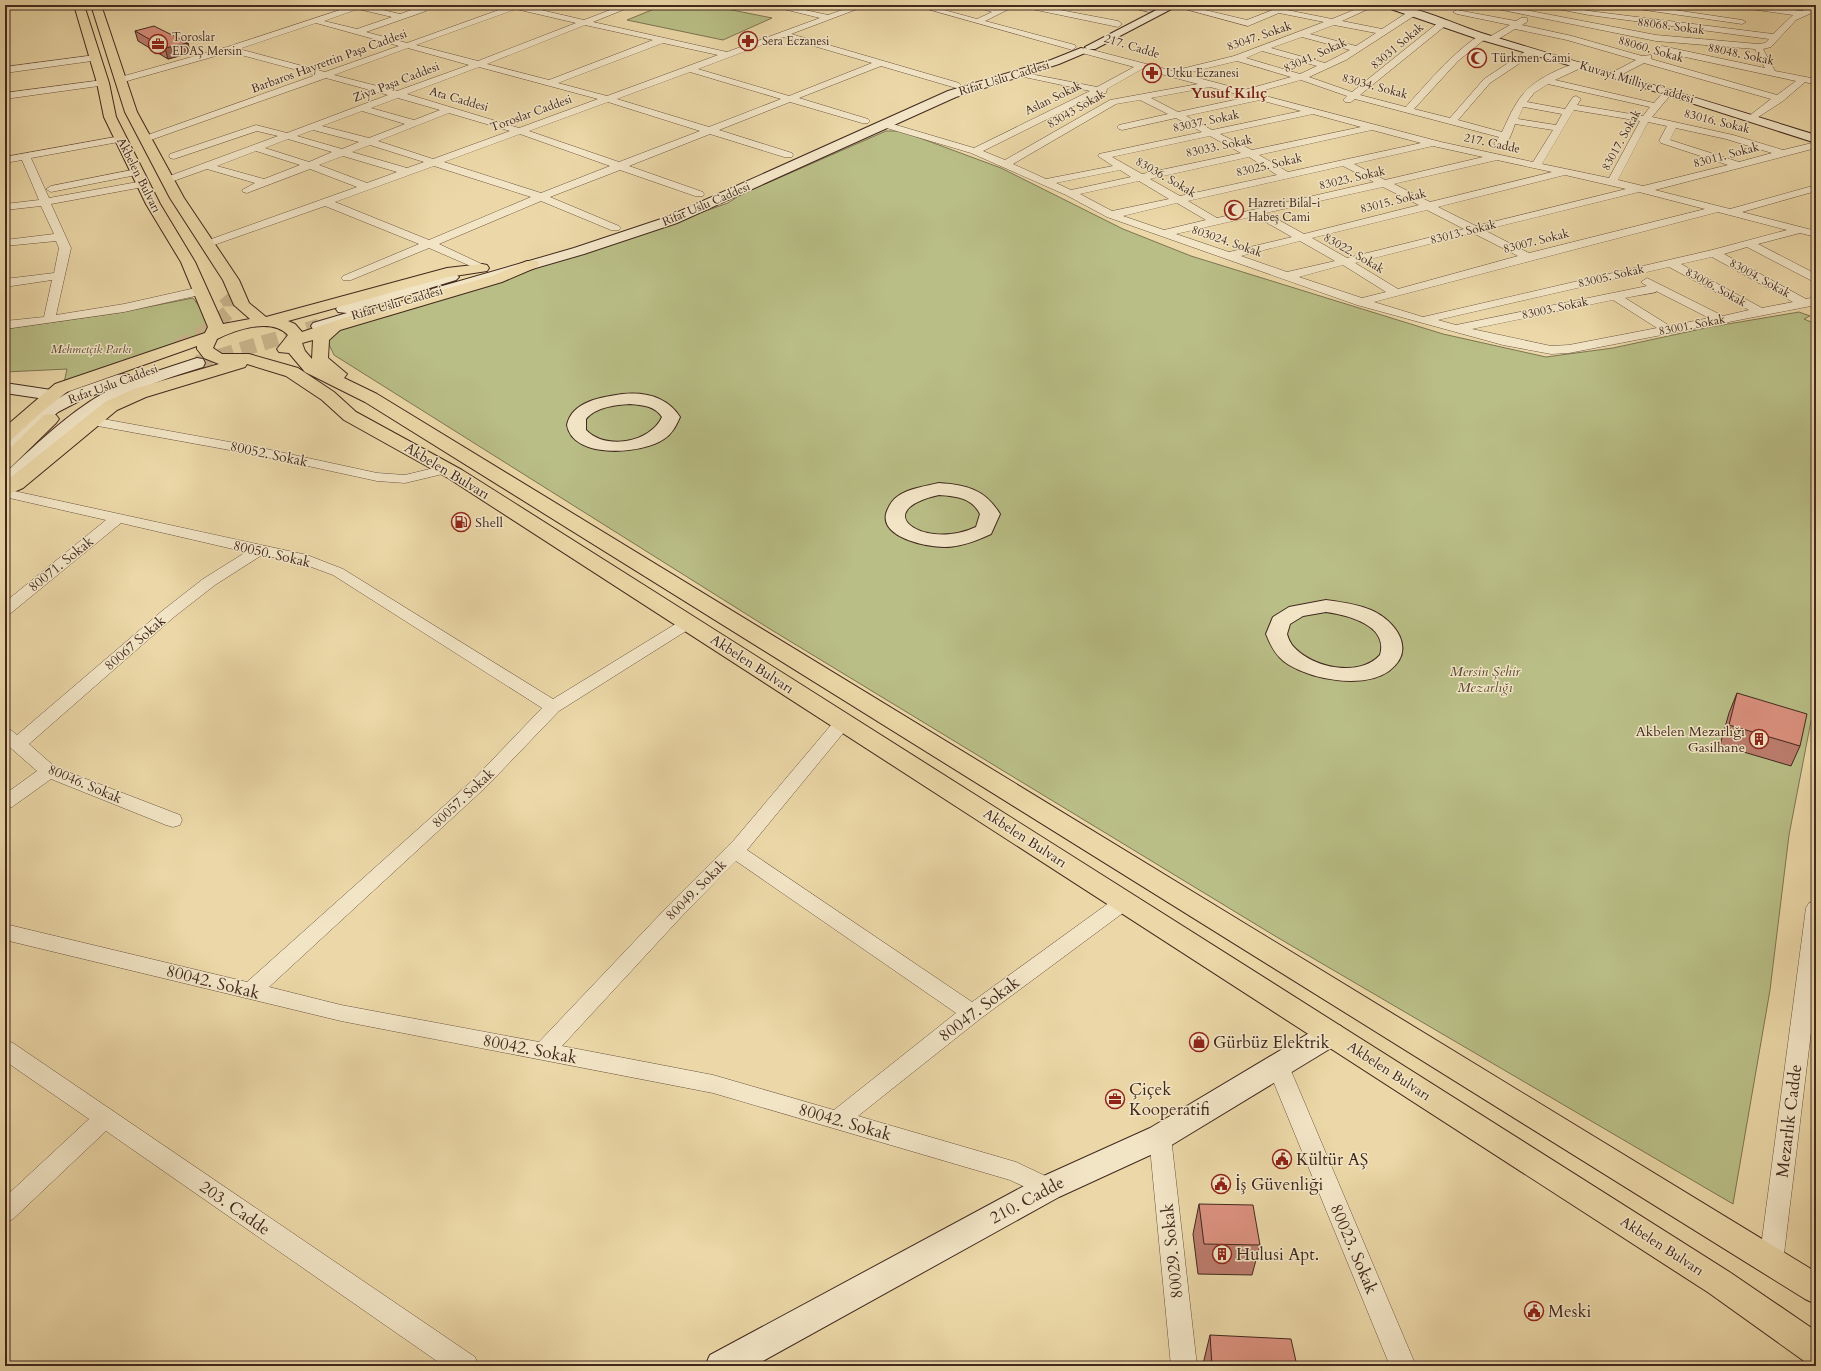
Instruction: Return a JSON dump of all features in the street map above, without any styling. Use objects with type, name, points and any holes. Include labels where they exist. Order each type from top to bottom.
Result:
[{"type":"main road","name":"Akbelen Bulvarı","points":[[79,5],[103,83],[110,117],[143,184],[188,262],[200,291],[201,318],[216,327],[206,344],[205,349],[210,355],[220,359],[250,359],[292,372],[328,396],[350,416],[446,469],[688,623],[1720,1283],[1816,1350]]},
{"type":"main road","name":"Akbelen Bulvarı","points":[[96,5],[131,112],[177,198],[231,280],[242,305]]},
{"type":"main road","points":[[1081,48],[1118,24],[1161,5]]},
{"type":"main road","points":[[1081,48],[1174,5]]},
{"type":"main road","name":"Kuvayi Milliye Caddesi","points":[[1389,5],[1439,23],[1614,75],[1816,139]]},
{"type":"main road","name":"Rifat Uslu Caddesi","points":[[315,318],[532,264],[579,251],[672,220],[952,94],[1055,62],[1081,48]]},
{"type":"main road","name":"Rifat Uslu Caddesi","points":[[482,268],[615,228],[667,210],[699,194],[865,121],[931,94],[1081,48]]},
{"type":"main road","points":[[131,112],[142,155],[171,212],[225,296]]},
{"type":"main road","points":[[5,490],[16,484],[111,406],[197,364],[250,359],[276,353],[285,349],[295,338],[359,318],[497,279],[532,264]]},
{"type":"main road","points":[[5,436],[61,388],[211,336],[232,326],[315,318],[447,273],[482,268]]},
{"type":"main road","points":[[242,305],[277,310],[315,318]]},
{"type":"main road","points":[[242,305],[263,322],[280,323],[289,326],[295,338]]},
{"type":"main road","points":[[145,359],[181,338],[201,318]]},
{"type":"main road","points":[[336,326],[323,334],[319,341],[320,360],[371,398]]},
{"type":"main road","name":"Akbelen Bulvarı","points":[[295,338],[297,352],[312,368],[371,398],[1816,1289]]},
{"type":"main road","points":[[197,364],[273,375],[292,384],[318,401],[350,416]]},
{"type":"main road","name":"Rıfat Uslu Caddesi","points":[[5,450],[52,408],[77,395],[197,364]]},
{"type":"main road","name":"Rıfat Uslu Caddesi","points":[[5,483],[76,420],[116,393],[161,375],[197,364]]},
{"type":"main road","points":[[5,388],[52,395]]},
{"type":"main road","points":[[614,400],[645,400],[658,404],[667,410],[671,417],[670,426],[662,433],[644,442],[622,446],[594,442],[583,438],[577,431],[576,424],[583,413],[598,404],[614,400]]},
{"type":"main road","points":[[5,463],[50,419]]},
{"type":"main road","points":[[1326,606],[1356,612],[1377,622],[1388,633],[1392,644],[1391,655],[1384,664],[1370,671],[1353,675],[1333,674],[1313,670],[1296,662],[1288,655],[1277,640],[1276,628],[1282,619],[1293,611],[1308,607],[1326,606]]},
{"type":"main road","name":"210. Cadde","points":[[722,1366],[1048,1188],[1160,1137],[1331,1034]]},
{"type":"street","points":[[358,32],[422,9],[409,5]]},
{"type":"street","points":[[613,5],[628,6]]},
{"type":"street","points":[[771,5],[830,18]]},
{"type":"street","name":"Toroslar Caddesi","points":[[207,244],[434,163],[864,5]]},
{"type":"street","name":"217. Cadde","points":[[917,5],[1433,143],[1612,182],[1816,234]]},
{"type":"street","name":"217. Cadde","points":[[925,5],[1165,72]]},
{"type":"street","points":[[974,5],[999,11]]},
{"type":"street","points":[[980,20],[1013,5]]},
{"type":"street","points":[[1022,5],[1118,24]]},
{"type":"street","points":[[1125,5],[1149,10]]},
{"type":"street","points":[[1174,5],[1248,23],[1292,5]]},
{"type":"street","points":[[1203,12],[1217,5]]},
{"type":"street","name":"83047. Sokak","points":[[1165,72],[1238,58],[1333,22],[1373,5]]},
{"type":"street","name":"83031 Sokak","points":[[1352,98],[1439,23],[1470,5]]},
{"type":"street","name":"88068. Sokak","points":[[1487,5],[1676,40],[1758,47]]},
{"type":"street","points":[[1409,109],[1455,59],[1487,38],[1516,25],[1548,5]]},
{"type":"street","name":"88060. Sokak","points":[[1548,5],[1591,9],[1683,26],[1776,37]]},
{"type":"street","points":[[1624,5],[1752,23]]},
{"type":"street","points":[[1736,5],[1799,13]]},
{"type":"street","points":[[1809,5],[1816,8]]},
{"type":"street","points":[[120,80],[230,49],[360,6],[402,17]]},
{"type":"street","points":[[515,6],[728,55]]},
{"type":"street","name":"Barbaros Hayrettin Paşa Caddesi","points":[[145,139],[515,6]]},
{"type":"street","name":"Ziya Paşa Caddesi","points":[[168,180],[289,136],[396,94],[481,64],[583,22],[628,6]]},
{"type":"street","points":[[1772,72],[1758,47],[1768,45],[1776,37],[1778,27],[1799,13],[1816,8]]},
{"type":"street","points":[[1569,38],[1591,9]]},
{"type":"street","points":[[1280,11],[1384,32]]},
{"type":"street","name":"88060. Sokak","points":[[1457,12],[1569,38],[1780,99]]},
{"type":"street","name":"83041. Sokak","points":[[1243,93],[1301,77],[1326,66],[1384,32],[1411,14]]},
{"type":"street","points":[[316,21],[608,99],[788,155]]},
{"type":"street","points":[[1614,75],[1644,60],[1676,40],[1683,26]]},
{"type":"street","points":[[1602,48],[1628,32]]},
{"type":"street","points":[[1301,34],[1356,49]]},
{"type":"street","points":[[784,35],[956,86]]},
{"type":"street","points":[[550,83],[662,40]]},
{"type":"street","points":[[1710,43],[1718,61]]},
{"type":"street","name":"Ata Caddesi","points":[[230,49],[396,94],[520,131],[699,194]]},
{"type":"street","points":[[1263,49],[1326,66]]},
{"type":"street","name":"88048. Sokak","points":[[1662,49],[1816,82]]},
{"type":"street","points":[[1452,122],[1487,81],[1532,51]]},
{"type":"street","points":[[5,70],[96,58]]},
{"type":"street","name":"83034. Sokak","points":[[1238,58],[1301,77],[1352,98],[1409,109],[1506,136]]},
{"type":"street","points":[[347,278],[541,197],[880,63]]},
{"type":"street","points":[[1495,157],[1527,95],[1548,81],[1580,65]]},
{"type":"street","name":"Aslan Sokak","points":[[975,151],[1099,90],[1141,66]]},
{"type":"street","points":[[690,69],[865,121]]},
{"type":"street","points":[[1018,73],[1138,98],[1249,153],[1285,175]]},
{"type":"street","points":[[1752,118],[1780,99],[1803,80]]},
{"type":"street","points":[[1548,81],[1657,106]]},
{"type":"street","points":[[5,96],[103,83]]},
{"type":"street","name":"83043 Sokak","points":[[1006,164],[1113,102],[1212,84]]},
{"type":"street","points":[[1536,166],[1571,106],[1589,90]]},
{"type":"street","name":"83017. Sokak","points":[[1612,182],[1646,118],[1668,92]]},
{"type":"street","points":[[1122,127],[1261,97]]},
{"type":"street","points":[[1522,104],[1571,106],[1612,104]]},
{"type":"street","name":"83016. Sokak","points":[[1571,106],[1646,118],[1730,136],[1781,154]]},
{"type":"street","points":[[360,108],[414,123]]},
{"type":"street","points":[[247,190],[448,110]]},
{"type":"street","name":"83037. Sokak","points":[[1103,156],[1314,112]]},
{"type":"street","points":[[1513,121],[1558,128]]},
{"type":"street","points":[[1673,124],[1664,141],[1718,157],[1738,166]]},
{"type":"street","name":"803024. Sokak","points":[[886,125],[975,151],[1070,193],[1111,215],[1361,302],[1454,329],[1526,346],[1551,350],[1569,349]]},
{"type":"street","points":[[314,126],[368,141],[541,197],[615,228]]},
{"type":"street","name":"83033. Sokak","points":[[1070,193],[1374,127]]},
{"type":"street","points":[[174,156],[256,128],[289,136],[408,172]]},
{"type":"street","points":[[5,160],[121,139]]},
{"type":"street","name":"83025. Sokak","points":[[1111,215],[1433,143]]},
{"type":"street","name":"83011. Sokak","points":[[1641,189],[1738,166],[1816,145]]},
{"type":"street","points":[[256,148],[309,165],[367,187]]},
{"type":"street","points":[[25,156],[65,248],[49,320]]},
{"type":"street","name":"83036. Sokak","points":[[1103,156],[1180,199],[1215,221]]},
{"type":"street","name":"83023. Sokak","points":[[1165,233],[1385,184],[1495,157]]},
{"type":"street","points":[[1343,162],[1430,205],[1528,257]]},
{"type":"street","points":[[207,166],[265,183]]},
{"type":"street","points":[[1046,182],[1122,167]]},
{"type":"street","points":[[51,189],[137,172]]},
{"type":"street","name":"83015. Sokak","points":[[1228,256],[1299,237],[1565,172]]},
{"type":"street","points":[[5,207],[45,202],[143,184]]},
{"type":"street","name":"83007. Sokak","points":[[1361,302],[1528,257],[1816,188]]},
{"type":"street","name":"83013. Sokak","points":[[1287,276],[1641,189]]},
{"type":"street","points":[[325,202],[430,244],[482,268]]},
{"type":"street","name":"83022. Sokak","points":[[1258,213],[1344,261],[1395,292]]},
{"type":"street","name":"83005. Sokak","points":[[1422,320],[1714,253],[1800,230]]},
{"type":"street","points":[[5,243],[61,237]]},
{"type":"street","points":[[1749,244],[1816,279]]},
{"type":"street","name":"83004. Sokak","points":[[1714,253],[1811,302]]},
{"type":"street","name":"83006. Sokak","points":[[1671,263],[1761,312]]},
{"type":"street","points":[[1630,272],[1656,288],[1722,320]]},
{"type":"street","points":[[5,283],[59,276]]},
{"type":"street","name":"83003. Sokak","points":[[1454,329],[1656,288]]},
{"type":"street","points":[[5,326],[124,308],[200,291]]},
{"type":"street","points":[[1614,296],[1668,330]]},
{"type":"street","name":"83001. Sokak","points":[[1569,349],[1811,302]]},
{"type":"street","name":"80052. Sokak","points":[[92,421],[258,451],[376,477],[405,479],[446,469]]},
{"type":"street","name":"80050. Sokak","points":[[5,493],[259,550],[302,558],[338,572],[553,708]]},
{"type":"street","name":"80071. Sokak","points":[[5,610],[118,518]]},
{"type":"street","name":"80067 Sokak","points":[[12,739],[209,582],[259,550]]},
{"type":"street","name":"80057. Sokak","points":[[250,991],[480,783],[553,708],[688,623]]},
{"type":"street","name":"80049. Sokak","points":[[543,1052],[674,911],[735,851],[843,722]]},
{"type":"street","name":"80046. Sokak","points":[[12,739],[49,771],[173,820]]},
{"type":"street","points":[[5,803],[49,771]]},
{"type":"street","points":[[735,851],[972,1013]]},
{"type":"street","name":"80047. Sokak","points":[[837,1120],[972,1013],[1124,902]]},
{"type":"street","name":"Mezarlık Cadde","points":[[1771,1262],[1813,955],[1816,908]]},
{"type":"street","name":"80042. Sokak","points":[[5,932],[341,1013],[713,1084],[1016,1172],[1048,1188]]},
{"type":"street","name":"203. Cadde","points":[[5,1049],[466,1366]]},
{"type":"street","name":"80023. Sokak","points":[[1278,1066],[1403,1366]]},
{"type":"street","points":[[5,1212],[105,1118]]},
{"type":"street","name":"80029. Sokak","points":[[1160,1137],[1184,1366]]},
{"type":"green space","points":[[664,5],[707,5],[772,18],[723,40],[627,20]]},
{"type":"green space","name":"Mersin Şehir Mezarlığı","points":[[886,131],[901,131],[1001,168],[1123,229],[1191,256],[1443,334],[1546,357],[1613,348],[1710,327],[1799,312],[1810,316],[1804,319],[1816,324],[1816,695],[1789,835],[1770,990],[1733,1204],[1275,936],[770,629],[334,355],[326,338],[336,329],[595,250],[728,203],[740,195]]},
{"type":"green space","name":"Mehmetçik Parkı","points":[[193,298],[211,323],[202,336],[63,387],[67,369],[5,372],[5,329],[117,313]]},
{"type":"building","points":[[154,26],[188,43],[165,48],[135,31]]},
{"type":"building","points":[[1737,693],[1807,714],[1800,746],[1729,725]]},
{"type":"building","points":[[1199,1204],[1253,1205],[1260,1245],[1204,1244]]},
{"type":"building","points":[[1210,1335],[1291,1339],[1297,1366],[1212,1366]]},
{"type":"tunnel","points":[[177,346],[197,338],[230,311],[230,302],[225,296]]},
{"type":"tunnel","points":[[197,363],[319,326]]},
{"type":"place","name":"Sera Eczanesi","points":[[748,41]]},
{"type":"place","name":"Toroslar EDAŞ Mersin","points":[[158,44]]},
{"type":"place","name":"Türkmen Cami","points":[[1477,58]]},
{"type":"place","name":"Utku Eczanesi","points":[[1152,73]]},
{"type":"place","name":"Hazreti Bilal-i Habeş Cami","points":[[1234,210]]},
{"type":"place","name":"Shell","points":[[461,522]]},
{"type":"place","name":"Akbelen Mezarlığı Gasilhane","points":[[1759,739]]},
{"type":"place","name":"Gürbüz Elektrik","points":[[1199,1042]]},
{"type":"place","name":"Çiçek Kooperatifi","points":[[1115,1099]]},
{"type":"place","name":"Kültür AŞ","points":[[1282,1159]]},
{"type":"place","name":"İş Güvenliği","points":[[1221,1184]]},
{"type":"place","name":"Hulusi Apt.","points":[[1222,1254]]},
{"type":"place","name":"Meski","points":[[1534,1311]]},
{"type":"district","name":"Yusuf Kılıç","points":[[1229,93]]}]
